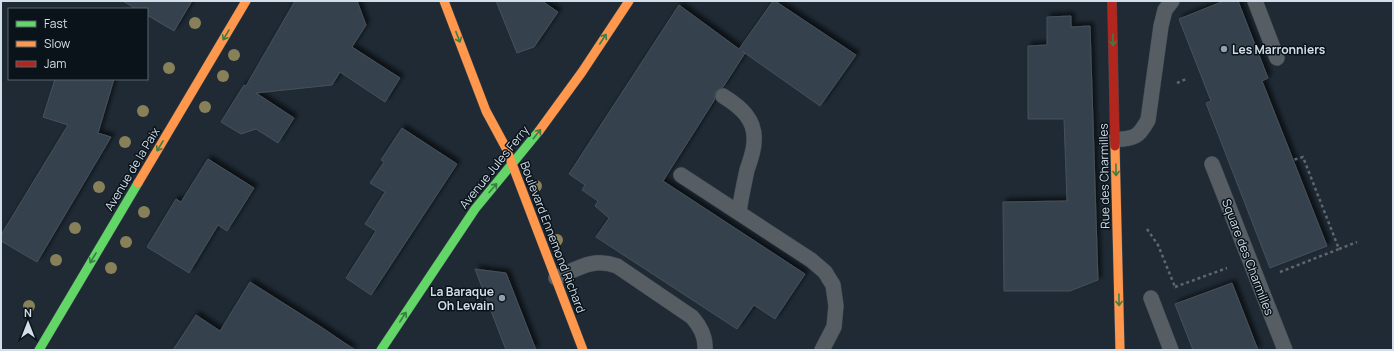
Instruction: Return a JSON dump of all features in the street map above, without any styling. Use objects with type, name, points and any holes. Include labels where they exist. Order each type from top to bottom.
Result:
[{"type":"street","name":"Avenue de la Paix","points":[[38,350],[246,1]]},
{"type":"street","name":"Boulevard Ennemond Richard","points":[[444,1],[486,111],[500,135],[512,165],[583,350]]},
{"type":"street","name":"Avenue Jules Ferry","points":[[381,350],[475,209],[545,124],[628,1]]},
{"type":"street","name":"Rue des Charmilles","points":[[1112,1],[1120,350]]},
{"type":"lane","points":[[1115,140],[1133,138],[1141,133],[1148,120],[1161,26],[1165,10],[1172,1]]},
{"type":"lane","points":[[1255,1],[1276,58]]},
{"type":"lane","points":[[723,96],[744,111],[750,119],[753,130],[754,142],[739,212]]},
{"type":"lane","name":"Square des Charmilles","points":[[1212,164],[1285,350]]},
{"type":"lane","points":[[681,175],[811,260],[825,272],[832,285],[836,306],[834,327],[822,350]]},
{"type":"lane","points":[[556,278],[593,262],[608,263],[616,266],[692,317],[699,325],[705,344],[705,350]]},
{"type":"lane","points":[[1151,298],[1171,350]]},
{"type":"path","points":[[1293,160],[1303,156],[1339,249]]},
{"type":"path","points":[[1143,224],[1158,245],[1175,287]]},
{"type":"path","points":[[1257,280],[1357,242]]},
{"type":"path","points":[[1151,298],[1220,270]]},
{"type":"building","points":[[123,1],[192,1],[174,31],[148,16],[148,8],[134,8]]},
{"type":"building","points":[[295,1],[357,1],[366,25],[352,47],[400,78],[385,102],[340,72],[332,85],[256,93],[294,118],[278,143],[256,129],[241,134],[221,122],[244,85],[246,86]]},
{"type":"building","points":[[496,1],[542,1],[558,12],[534,47],[517,53]]},
{"type":"building","points":[[773,1],[775,1],[856,55],[820,106],[745,53],[723,87],[716,91],[714,95],[715,99],[663,181],[805,274],[775,319],[754,305],[737,329],[596,237],[609,218],[595,206],[598,201],[582,190],[585,185],[569,174],[679,5],[739,49]]},
{"type":"building","points":[[1224,1],[1238,1],[1268,78],[1262,81],[1327,246],[1270,268],[1206,103],[1211,101],[1179,19]]},
{"type":"building","points":[[1071,16],[1071,27],[1090,26],[1098,280],[1070,291],[1004,291],[1003,202],[1067,201],[1064,119],[1028,119],[1028,46],[1047,45],[1047,17]]},
{"type":"building","points":[[55,80],[114,80],[98,133],[111,137],[37,262],[1,241],[1,235],[68,125],[43,117]]},
{"type":"building","points":[[402,128],[457,164],[371,295],[346,278],[376,231],[365,224],[385,192],[370,183],[384,162],[381,160]]},
{"type":"building","points":[[208,159],[254,188],[227,231],[218,225],[189,273],[147,247],[176,199],[181,202]]},
{"type":"building","points":[[475,269],[506,273],[536,350],[506,350]]},
{"type":"building","points":[[250,282],[355,350],[173,350],[196,315],[220,331]]},
{"type":"building","points":[[1232,283],[1258,350],[1193,350],[1175,304]]},
{"type":"traffic: fast","points":[[381,350],[475,209],[539,131]]},
{"type":"traffic: fast","points":[[39,350],[138,183]]},
{"type":"traffic: slow","points":[[138,183],[246,1]]},
{"type":"traffic: slow","points":[[444,1],[486,111],[506,148],[583,350]]},
{"type":"traffic: slow","points":[[539,131],[582,72],[629,1]]},
{"type":"traffic: slow","points":[[1115,146],[1120,350]]},
{"type":"traffic: jam","points":[[1112,1],[1115,146]]},
{"type":"place","name":"Les Marronniers","points":[[1224,49]]},
{"type":"place","name":"La Baraque Oh Levain","points":[[502,298]]}]
